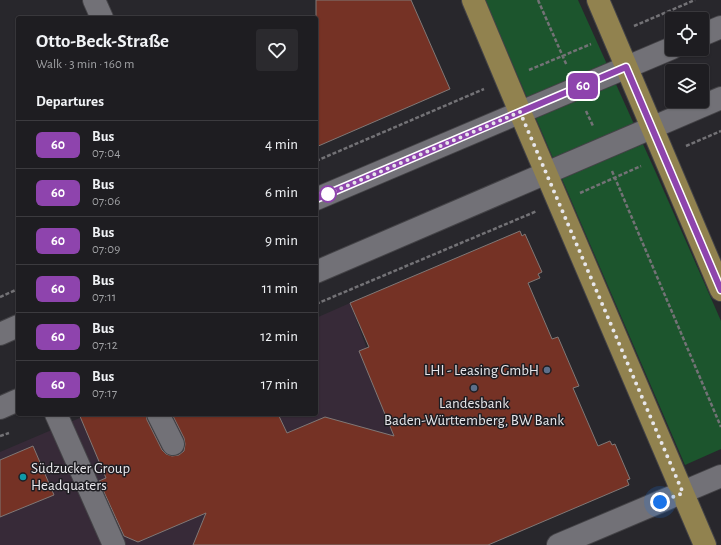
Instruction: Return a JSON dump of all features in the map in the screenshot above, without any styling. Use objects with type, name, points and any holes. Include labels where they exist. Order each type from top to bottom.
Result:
[{"type":"main road","points":[[473,0],[558,202],[706,545]]},
{"type":"main road","points":[[598,0],[721,290]]},
{"type":"street","points":[[94,0],[101,16]]},
{"type":"street","points":[[709,32],[721,27]]},
{"type":"street","points":[[318,198],[665,51]]},
{"type":"street","points":[[318,271],[721,98]]},
{"type":"street","points":[[0,334],[16,327]]},
{"type":"street","points":[[0,408],[16,401]]},
{"type":"street","points":[[57,416],[114,545]]},
{"type":"street","points":[[159,416],[173,444]]},
{"type":"street","points":[[558,545],[721,476]]},
{"type":"path","points":[[538,0],[593,127]]},
{"type":"path","points":[[602,149],[721,426]]},
{"type":"path","points":[[318,303],[558,202]]},
{"type":"path","points":[[0,297],[16,290]]},
{"type":"shaded area","points":[[350,303],[428,513],[383,545],[0,545],[0,452],[84,416],[318,416],[318,317]]},
{"type":"green space","points":[[485,0],[578,0],[721,321],[721,449],[685,465]]},
{"type":"building","points":[[316,0],[411,0],[450,89],[318,146],[318,16],[316,16]]},
{"type":"building","name":"Landesbank Baden-Württemberg, BW Bank","points":[[520,231],[522,236],[525,234],[542,272],[538,274],[540,278],[528,283],[552,339],[558,337],[579,386],[573,388],[598,446],[610,441],[612,445],[615,444],[630,479],[627,480],[629,485],[488,545],[193,545],[206,513],[138,542],[124,536],[99,481],[106,478],[80,416],[146,416],[162,450],[166,454],[172,456],[179,455],[184,451],[185,444],[184,438],[173,416],[279,416],[287,433],[325,417],[394,436],[359,351],[369,347],[350,303]]},
{"type":"building","name":"Südzucker Group Headquaters","points":[[33,446],[54,495],[0,517],[0,460]]},
{"type":"bus line","name":"60","points":[[318,198],[626,67],[721,290]]},
{"type":"place","name":"LHI - Leasing GmbH","points":[[547,370]]},
{"type":"place","name":"Landesbank Baden-Württemberg, BW Bank","points":[[474,388]]},
{"type":"place","name":"Südzucker Group Headquaters","points":[[23,477]]},
{"type":"route","points":[[328,194],[520,112],[683,493],[660,502]]}]
